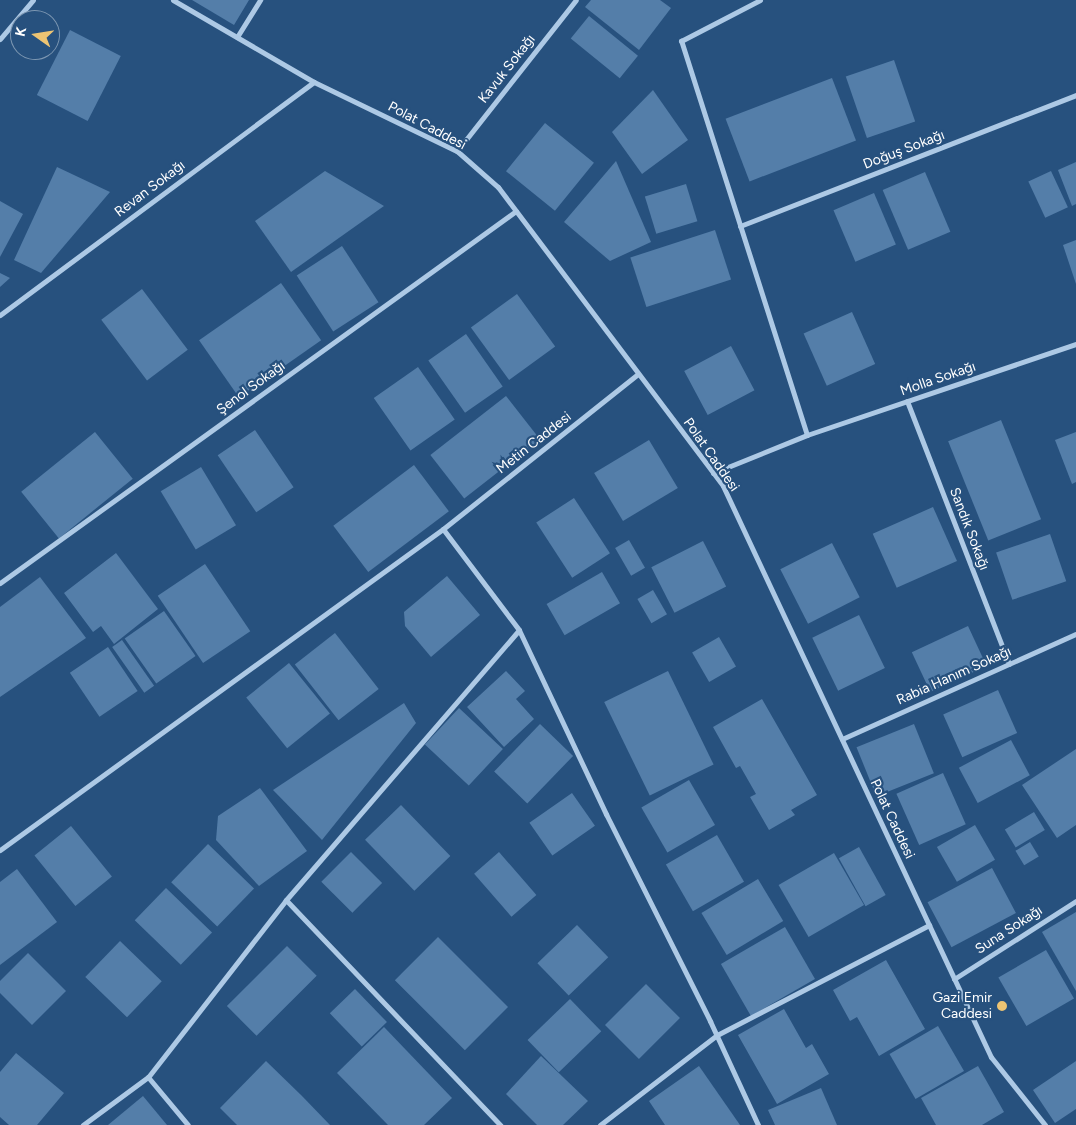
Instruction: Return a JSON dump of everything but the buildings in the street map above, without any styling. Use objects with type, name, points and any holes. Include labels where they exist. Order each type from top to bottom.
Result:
[{"type":"street","points":[[0,39],[33,0]]},
{"type":"street","name":"Polat Caddesi","points":[[173,0],[314,82],[457,151],[498,187],[723,486],[991,1058],[1045,1125]]},
{"type":"street","points":[[237,37],[260,0]]},
{"type":"street","name":"Kavuk Sokağı","points":[[457,151],[576,0]]},
{"type":"street","points":[[760,0],[681,41],[806,435]]},
{"type":"street","name":"Revan Sokağı","points":[[0,314],[314,82]]},
{"type":"street","name":"Doğuş Sokağı","points":[[740,226],[1076,95]]},
{"type":"street","name":"Şenol Sokağı","points":[[0,583],[516,211]]},
{"type":"street","name":"Molla Sokağı","points":[[713,473],[806,435],[1076,344]]},
{"type":"street","name":"Metin Caddesi","points":[[0,850],[443,530],[638,374]]},
{"type":"street","name":"Sandık Sokağı","points":[[907,401],[1009,664]]},
{"type":"street","points":[[443,530],[519,630],[606,814],[717,1035],[758,1125]]},
{"type":"street","points":[[82,1125],[148,1077],[286,900],[519,630]]},
{"type":"street","name":"Rabia Hanım Sokağı","points":[[842,739],[1076,634]]},
{"type":"street","points":[[286,900],[500,1125]]},
{"type":"street","name":"Suna Sokağı","points":[[954,978],[1076,901]]},
{"type":"street","points":[[600,1125],[717,1035],[929,925]]},
{"type":"street","points":[[148,1077],[188,1125]]},
{"type":"place","name":"Gazi Emir Caddesi","points":[[1002,1006]]}]
